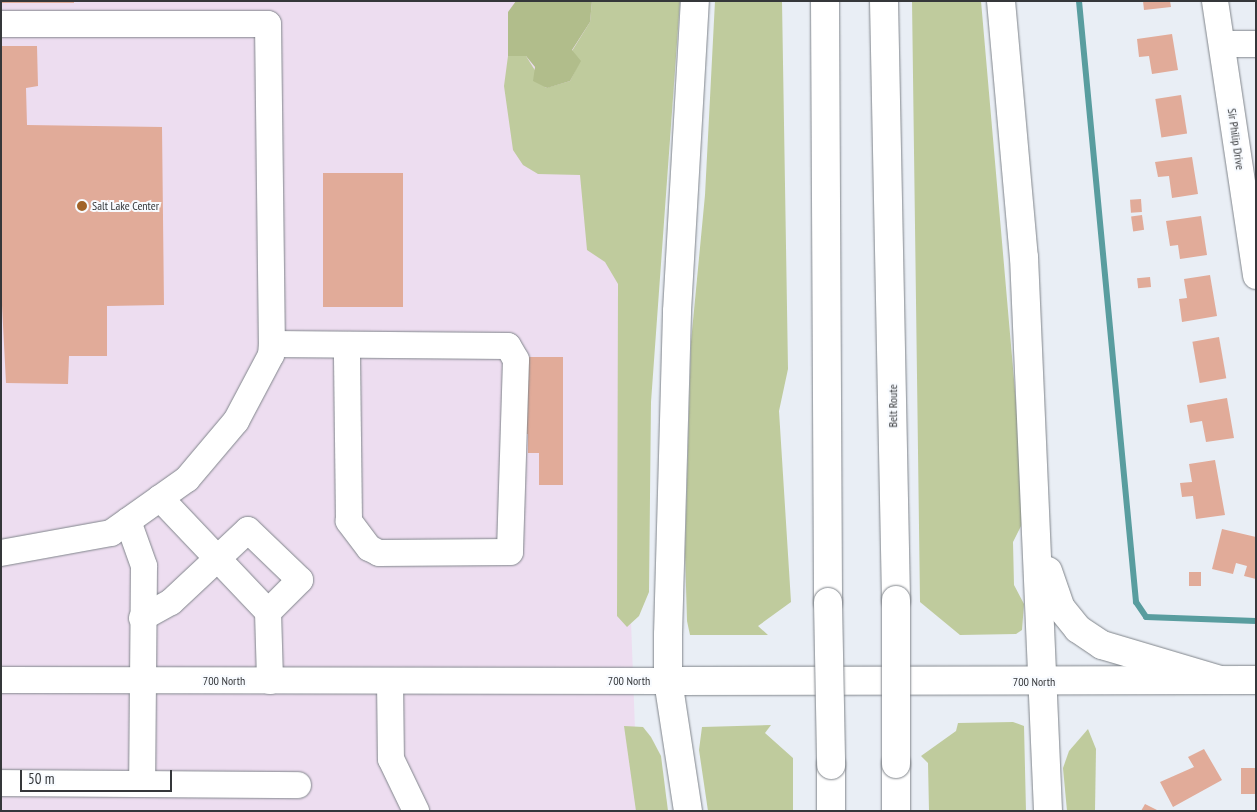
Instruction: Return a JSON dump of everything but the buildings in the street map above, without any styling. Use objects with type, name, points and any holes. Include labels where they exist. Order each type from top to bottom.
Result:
[{"type":"main road","points":[[688,811],[668,681],[678,311],[695,1]]},
{"type":"main road","points":[[825,1],[831,811]]},
{"type":"main road","name":"Belt Route","points":[[884,1],[896,600],[896,811]]},
{"type":"main road","points":[[1001,1],[1024,258],[1038,539],[1048,811]]},
{"type":"main road","points":[[1038,539],[1061,608],[1078,628],[1102,645],[1220,680]]},
{"type":"main road","name":"700 North","points":[[668,681],[1044,682],[1256,680]]},
{"type":"street","name":"Sir Philip Drive","points":[[1215,1],[1255,273]]},
{"type":"street","points":[[1,24],[268,24],[272,344],[272,355],[236,421],[187,479],[111,533],[1,553]]},
{"type":"street","points":[[1222,44],[1256,44]]},
{"type":"street","points":[[272,344],[508,346],[515,352],[510,552],[379,553],[369,548],[349,521],[347,345]]},
{"type":"street","points":[[160,498],[217,561],[268,612],[270,681]]},
{"type":"street","points":[[128,521],[144,566],[142,618],[142,784]]},
{"type":"street","points":[[142,618],[171,602],[248,530],[300,580],[268,612]]},
{"type":"street","name":"700 North","points":[[1,680],[668,681]]},
{"type":"street","points":[[390,681],[391,759],[416,811]]},
{"type":"street","points":[[1,783],[298,784]]},
{"type":"shaded area","points":[[1,1],[653,1],[620,322],[638,811],[1,811]]},
{"type":"green space","points":[[516,1],[592,1],[590,22],[572,50],[581,61],[570,81],[547,88],[533,81],[535,67],[526,56],[508,56],[508,12]]},
{"type":"green space","points":[[592,1],[680,1],[651,402],[649,592],[639,616],[627,627],[617,616],[618,284],[605,262],[587,250],[580,175],[538,174],[523,165],[513,150],[504,86],[508,56],[526,56],[546,88],[570,81],[580,61],[572,51],[590,22]]},
{"type":"green space","points":[[715,1],[782,1],[788,369],[779,411],[791,602],[758,626],[768,635],[690,635],[687,621],[685,553],[691,342],[705,195]]},
{"type":"green space","points":[[912,1],[981,1],[1017,414],[1022,524],[1013,542],[1014,585],[1024,604],[1022,630],[1016,634],[960,635],[920,602]]},
{"type":"green space","points":[[1013,722],[1024,726],[1026,811],[929,811],[928,763],[921,756],[956,731],[958,723]]},
{"type":"green space","points":[[771,725],[765,733],[793,758],[793,811],[708,811],[699,750],[702,727]]},
{"type":"green space","points":[[624,726],[643,727],[651,737],[661,756],[668,811],[636,811]]},
{"type":"green space","points":[[1088,729],[1096,749],[1095,811],[1067,811],[1063,768],[1069,751]]},
{"type":"waterway","points":[[1079,1],[1136,602],[1146,617],[1256,621]]},
{"type":"place","name":"Salt Lake Center","points":[[82,206]]}]
